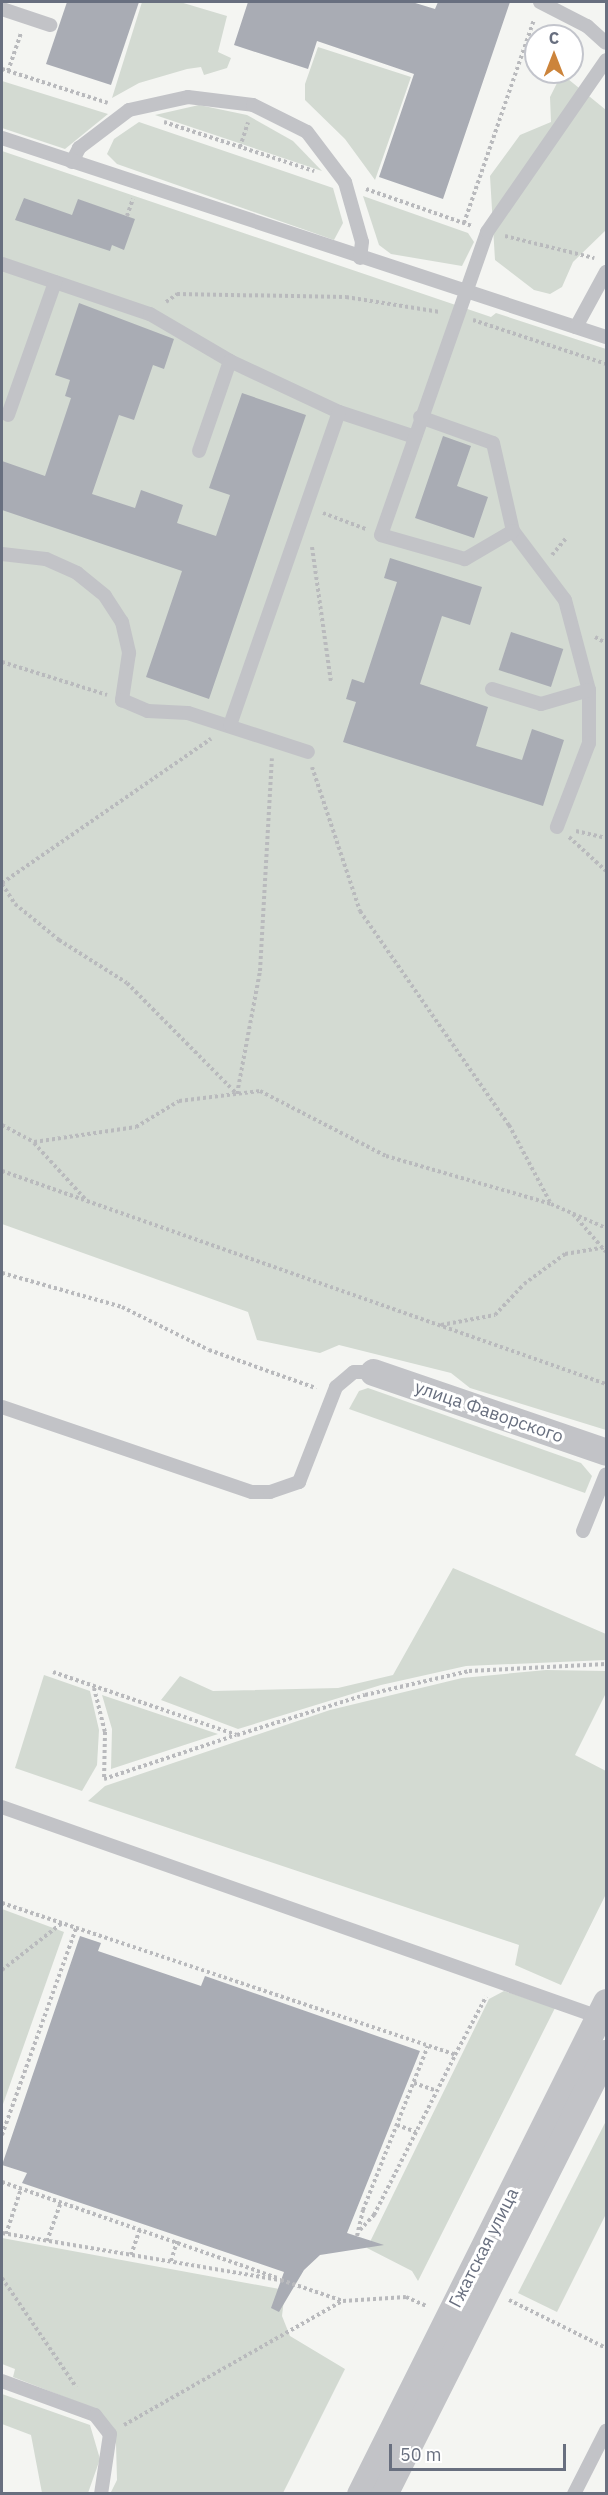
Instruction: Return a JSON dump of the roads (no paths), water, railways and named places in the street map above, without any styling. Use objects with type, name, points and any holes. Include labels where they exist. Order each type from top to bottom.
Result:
[{"type":"street","name":"улица Фаворского","points":[[372,1372],[606,1452]]},
{"type":"street","name":"Гжатская улица","points":[[360,2493],[603,2009]]},
{"type":"street","name":"Гжатская улица","points":[[384,2493],[606,2053]]},
{"type":"lane","points":[[544,6],[606,43]]},
{"type":"lane","points":[[2,9],[50,25]]},
{"type":"lane","points":[[513,531],[465,559],[381,535],[420,417],[488,232],[606,60]]},
{"type":"lane","points":[[72,162],[79,148],[129,110],[188,97],[253,105],[307,132],[345,182],[362,242],[360,258]]},
{"type":"lane","points":[[2,138],[360,258],[468,290],[606,337]]},
{"type":"lane","points":[[2,264],[150,314],[230,361],[339,412],[415,437]]},
{"type":"lane","points":[[576,327],[606,272]]},
{"type":"lane","points":[[8,415],[55,282]]},
{"type":"lane","points":[[199,452],[230,361]]},
{"type":"lane","points":[[230,725],[339,412]]},
{"type":"lane","points":[[420,417],[494,443],[513,531],[565,600],[589,690],[589,743],[557,827]]},
{"type":"lane","points":[[2,554],[46,559],[77,573],[105,596],[122,622],[129,653],[122,700],[148,711],[188,713],[308,752]]},
{"type":"lane","points":[[492,689],[541,704],[589,690]]},
{"type":"lane","points":[[2,1407],[252,1492],[270,1492],[299,1482],[333,1394],[354,1372],[372,1372]]},
{"type":"lane","points":[[583,1531],[606,1474]]},
{"type":"lane","points":[[2,1807],[496,1977],[603,2009]]},
{"type":"lane","points":[[2,2381],[95,2415],[110,2434],[101,2493]]},
{"type":"lane","points":[[574,2493],[606,2431]]}]
